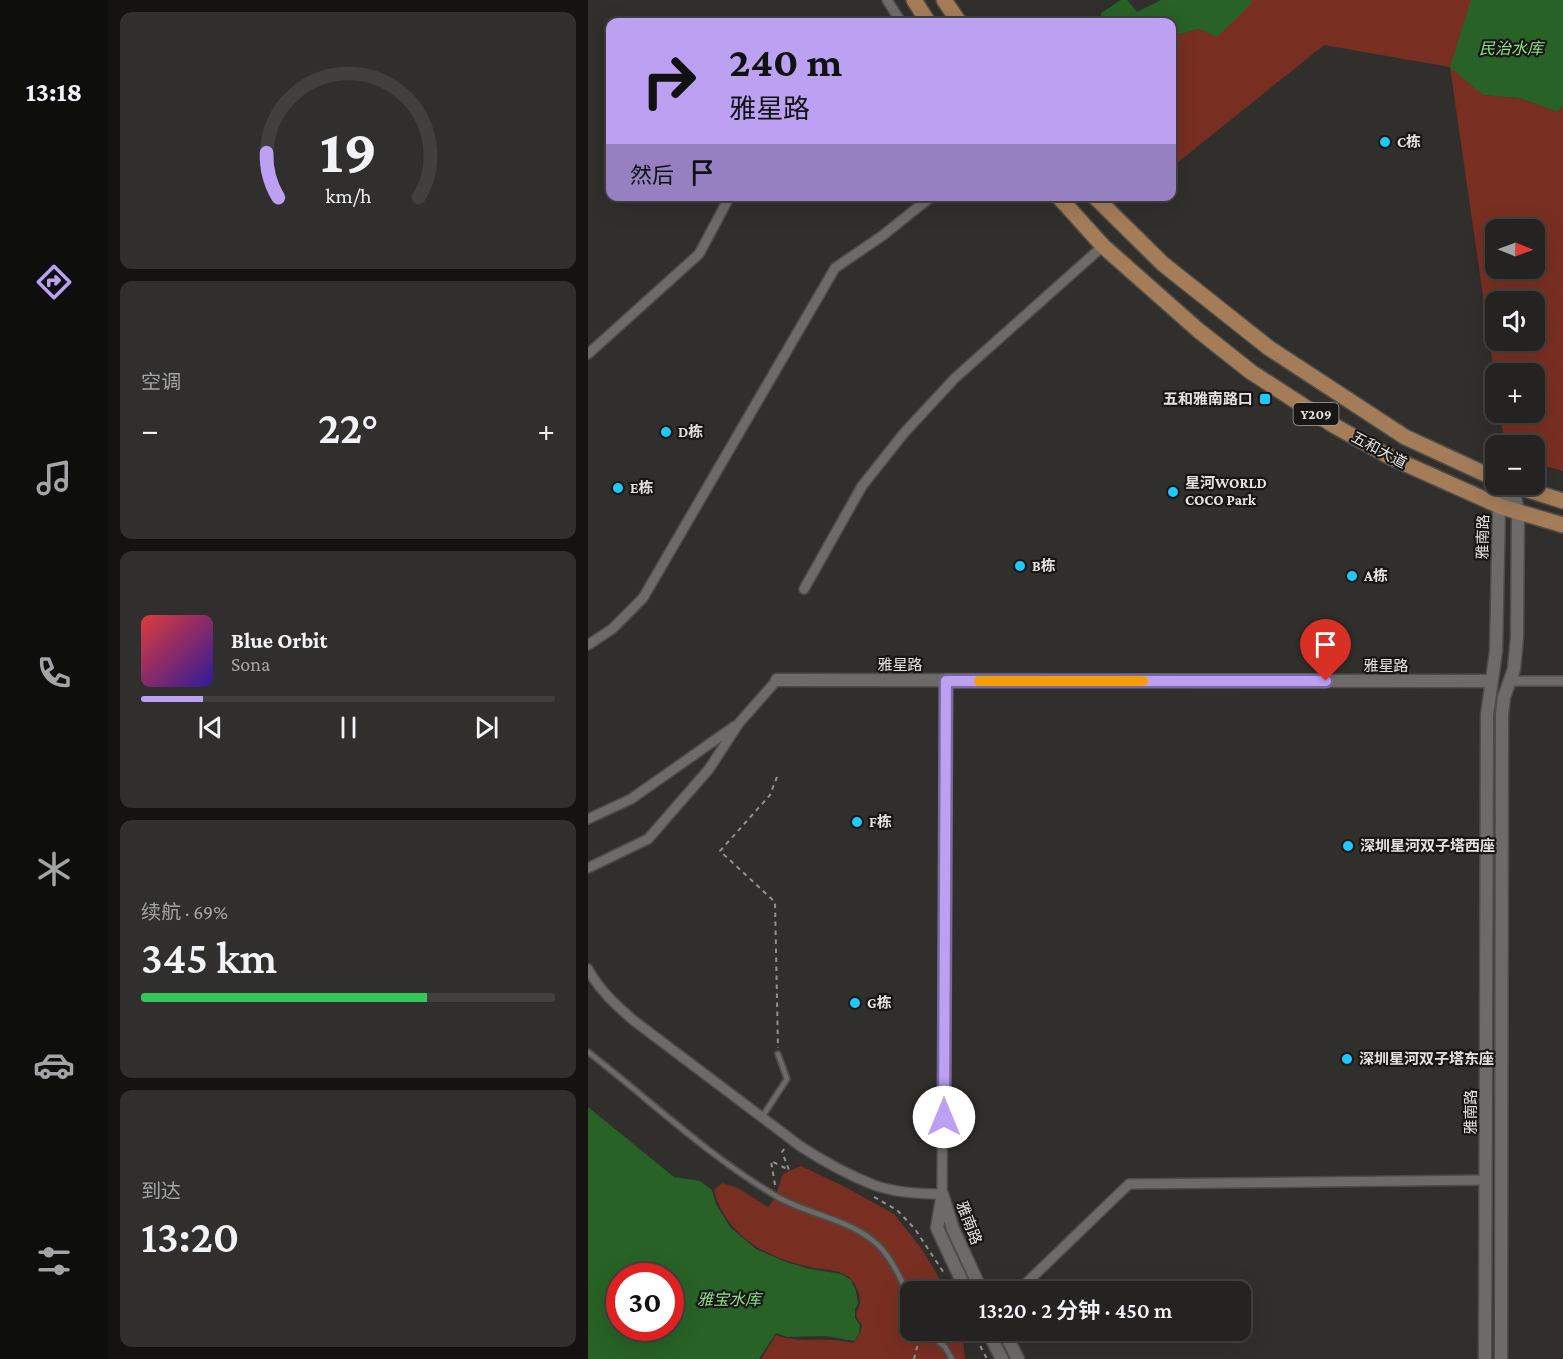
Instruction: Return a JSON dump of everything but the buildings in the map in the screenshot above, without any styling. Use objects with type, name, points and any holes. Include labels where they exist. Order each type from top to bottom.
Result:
[{"type":"main road","points":[[914,0],[925,18]]},
{"type":"main road","points":[[944,0],[955,18]]},
{"type":"main road","name":"Y209","points":[[1062,201],[1103,246]]},
{"type":"main road","name":"五和大道","points":[[1099,201],[1172,272],[1269,348],[1405,437],[1485,474]]},
{"type":"main road","name":"五和大道","points":[[1103,246],[1198,330],[1251,372],[1333,425],[1390,457],[1499,506],[1563,525]]},
{"type":"main road","points":[[1544,495],[1563,501]]},
{"type":"street","points":[[886,0],[898,18]]},
{"type":"street","points":[[588,354],[699,254],[727,201]]},
{"type":"street","points":[[588,645],[612,629],[643,598],[835,268],[882,236],[926,201]]},
{"type":"street","points":[[804,589],[862,486],[904,433],[955,378],[1103,246]]},
{"type":"street","name":"雅南路","points":[[1485,1359],[1487,715],[1496,651],[1499,506],[1505,495]]},
{"type":"street","name":"雅南路","points":[[1501,1359],[1502,714],[1504,697],[1516,654],[1518,512],[1514,495]]},
{"type":"street","points":[[588,868],[648,839],[709,769],[739,723],[777,680]]},
{"type":"street","name":"雅星路","points":[[777,680],[1492,681]]},
{"type":"street","points":[[588,969],[612,1001],[633,1020],[761,1118],[828,1164],[874,1186],[914,1193],[942,1194],[946,681]]},
{"type":"street","points":[[1509,681],[1563,681]]},
{"type":"street","points":[[588,819],[631,799],[739,723]]},
{"type":"street","points":[[1028,1281],[1129,1184],[1486,1180]]},
{"type":"street","name":"雅南路","points":[[942,1194],[937,1228],[962,1281]]},
{"type":"street","name":"雅南路","points":[[942,1194],[953,1228],[977,1281]]},
{"type":"street","points":[[993,1341],[1002,1359]]},
{"type":"street","points":[[1009,1341],[1018,1359]]},
{"type":"lane","points":[[588,1052],[689,1135],[776,1196],[858,1230],[878,1246],[896,1269],[901,1281]]},
{"type":"lane","points":[[761,1118],[787,1079],[778,1054]]},
{"type":"lane","points":[[937,1341],[945,1347],[952,1359]]},
{"type":"path","points":[[777,777],[770,795],[720,851],[775,902],[778,1054]]},
{"type":"path","points":[[776,1196],[771,1161],[789,1170],[782,1152],[785,1148]]},
{"type":"path","points":[[867,1193],[897,1210],[915,1229],[948,1281]]},
{"type":"path","points":[[914,1359],[920,1341]]},
{"type":"path","points":[[978,1341],[987,1359]]},
{"type":"shaded area","points":[[1251,0],[1471,0],[1483,95],[1519,98],[1558,112],[1563,106],[1563,471],[1545,466],[1545,435],[1503,435],[1502,423],[1545,423],[1545,363],[1493,363],[1491,351],[1545,351],[1545,291],[1485,291],[1485,310],[1450,67],[1324,45],[1176,164],[1176,35],[1200,29],[1251,4]]},
{"type":"shaded area","points":[[801,1166],[894,1214],[921,1248],[941,1281],[900,1281],[900,1341],[963,1341],[965,1359],[761,1359],[776,1335],[794,1339],[853,1343],[860,1334],[862,1325],[857,1315],[860,1304],[859,1294],[850,1278],[836,1271],[810,1267],[779,1258],[750,1242],[728,1220],[714,1190],[722,1183],[738,1188],[768,1207],[775,1198],[783,1174]]},
{"type":"water","points":[[1121,0],[1127,0],[1137,12],[1161,0],[1251,0],[1251,4],[1217,37],[1200,29],[1176,35],[1176,18],[1101,18],[1101,13]]},
{"type":"water","name":"民治水库","points":[[1471,0],[1563,0],[1563,106],[1558,112],[1519,98],[1483,95],[1450,67]]},
{"type":"water","name":"雅宝水库","points":[[588,1107],[674,1177],[700,1181],[712,1190],[716,1204],[730,1227],[756,1249],[786,1262],[810,1269],[842,1274],[851,1280],[858,1304],[855,1309],[855,1318],[860,1325],[859,1334],[854,1341],[826,1336],[787,1337],[776,1333],[759,1359],[588,1359]]},
{"type":"slow traffic","points":[[979,681],[1143,681]]},
{"type":"place","name":"C栋","points":[[1385,142]]},
{"type":"place","name":"五和雅南路口","points":[[1265,399]]},
{"type":"place","name":"D栋","points":[[666,432]]},
{"type":"place","name":"E栋","points":[[618,488]]},
{"type":"place","name":"星河WORLD COCO Park","points":[[1173,492]]},
{"type":"place","name":"B栋","points":[[1020,566]]},
{"type":"place","name":"A栋","points":[[1352,576]]},
{"type":"place","name":"F栋","points":[[857,822]]},
{"type":"place","name":"深圳星河双子塔西座","points":[[1348,846]]},
{"type":"place","name":"G栋","points":[[855,1003]]},
{"type":"place","name":"深圳星河双子塔东座","points":[[1347,1059]]},
{"type":"route","points":[[944,1117],[946,681],[1326,681]]}]
